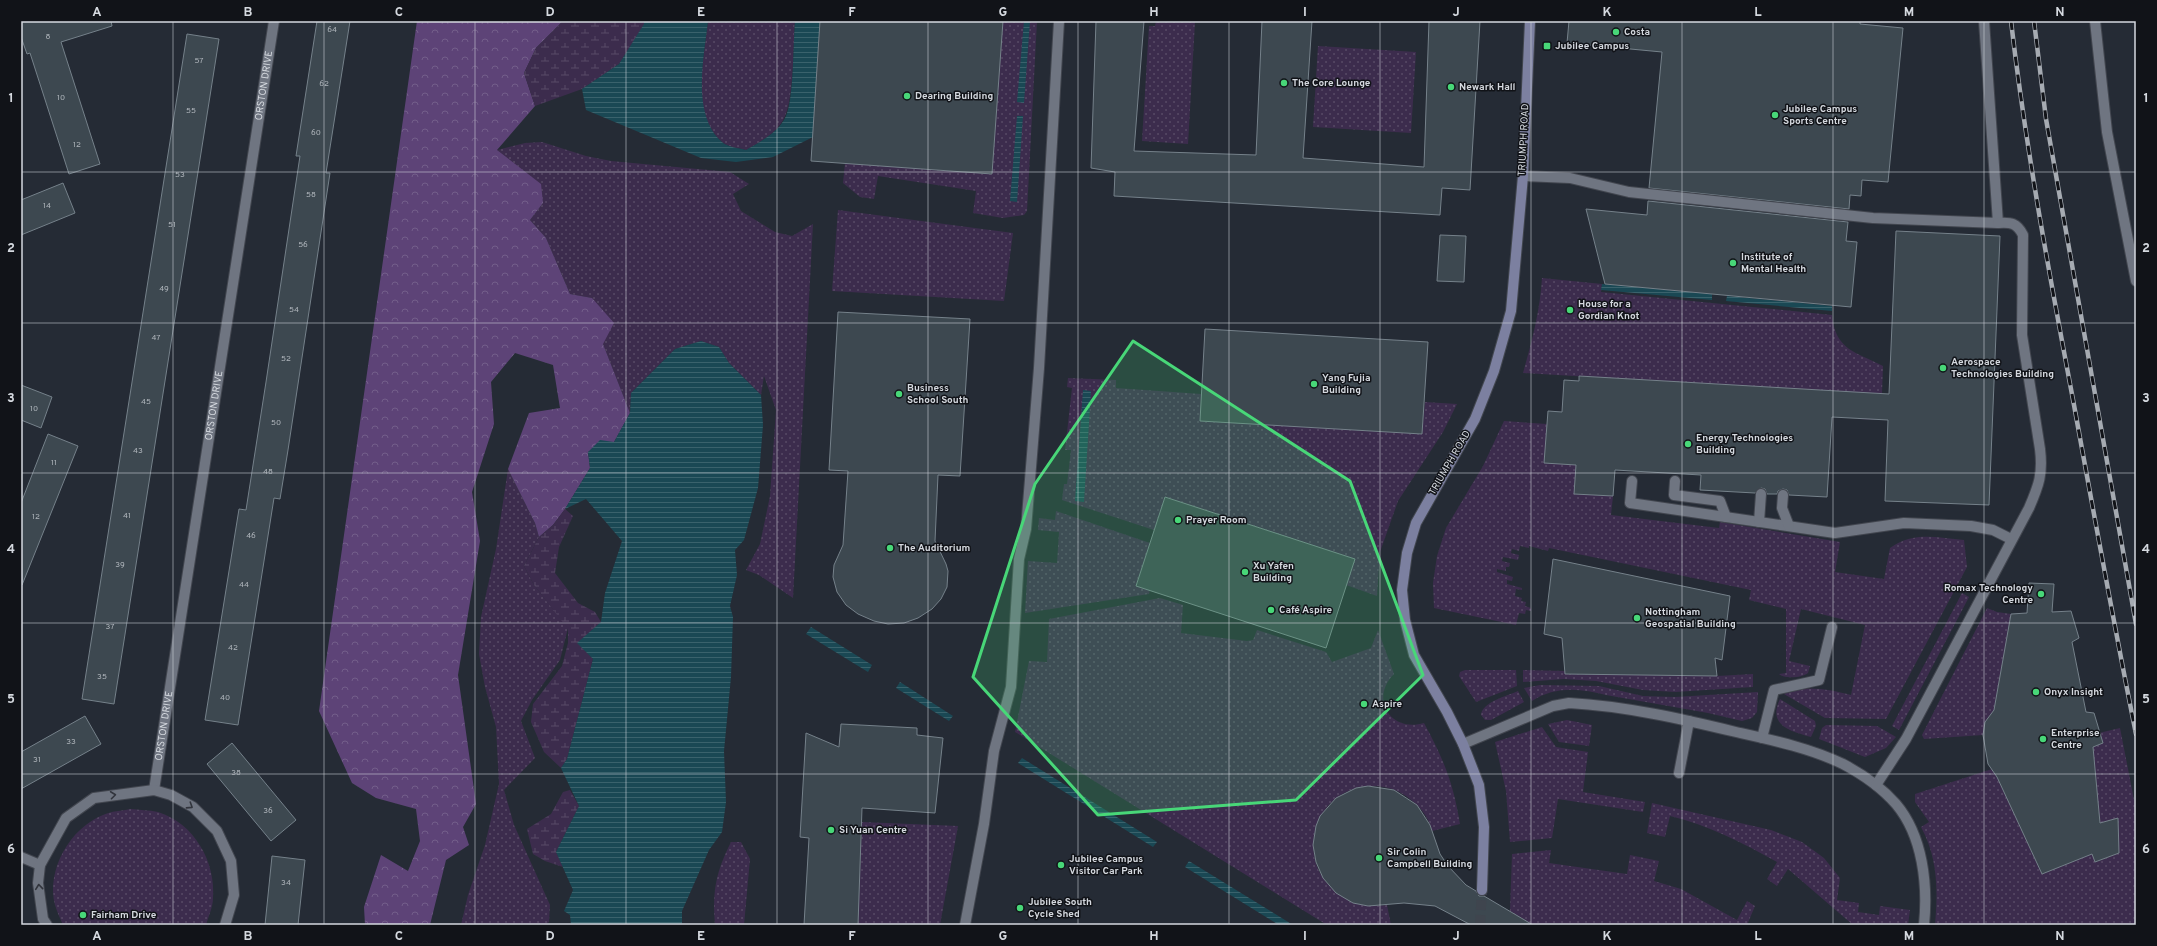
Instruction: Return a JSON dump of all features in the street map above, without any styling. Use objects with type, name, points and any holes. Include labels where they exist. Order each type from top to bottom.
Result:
[{"type":"street","name":"ORSTON DRIVE","points":[[154,790],[274,21]]},
{"type":"street","points":[[965,925],[984,824],[994,751],[1011,688],[1019,559],[1026,529],[1039,360],[1059,21]]},
{"type":"street","name":"TRIUMPH ROAD","points":[[1482,890],[1484,851],[1482,804],[1478,785],[1463,744],[1447,712],[1414,655],[1405,620],[1402,590],[1407,553],[1416,523],[1475,419],[1487,391],[1504,340],[1514,289],[1522,176],[1530,21]]},
{"type":"street","points":[[1984,21],[1998,223]]},
{"type":"street","points":[[2094,21],[2107,132],[2136,281]]},
{"type":"street","points":[[1522,176],[1570,178],[1629,192],[1873,218],[1998,223],[2011,222],[2019,227],[2023,235],[2022,335],[2042,465],[2040,482],[2029,508],[2011,539],[1906,739],[1876,785]]},
{"type":"street","points":[[1632,481],[1630,504],[1835,533],[1904,523],[1971,526],[1993,530],[2011,539]]},
{"type":"street","points":[[1675,481],[1674,495],[1720,502],[1726,517]]},
{"type":"street","points":[[1759,522],[1760,494]]},
{"type":"street","points":[[1783,495],[1782,508],[1789,526]]},
{"type":"street","points":[[1762,738],[1774,690],[1819,680],[1832,627]]},
{"type":"street","points":[[1463,744],[1553,706],[1569,703],[1586,704],[1689,721],[1810,751],[1844,764],[1876,785],[1896,804],[1911,827],[1923,867],[1926,900],[1924,925]]},
{"type":"street","points":[[1679,773],[1689,721]]},
{"type":"street","points":[[47,925],[44,920],[38,883],[40,865],[66,818],[94,798],[154,790],[171,795],[193,807],[217,831],[231,861],[234,895],[225,925]]},
{"type":"street","points":[[21,857],[40,865]]},
{"type":"highlighted area","points":[[1133,341],[1350,481],[1423,675],[1296,800],[1098,815],[973,677],[1035,484]]},
{"type":"green space","points":[[417,21],[563,21],[536,48],[524,73],[535,106],[497,150],[541,184],[543,203],[530,220],[546,238],[570,294],[592,298],[614,323],[603,344],[630,413],[614,442],[588,452],[590,468],[565,509],[553,525],[539,537],[535,523],[508,469],[529,413],[560,408],[553,365],[515,353],[491,382],[494,424],[472,492],[480,541],[458,675],[476,804],[463,827],[469,845],[446,860],[430,925],[365,925],[364,907],[381,855],[408,871],[420,841],[416,809],[376,798],[352,783],[319,711]]},
{"type":"green space","points":[[563,21],[644,21],[645,24],[619,64],[582,89],[535,106],[524,73],[536,48]]},
{"type":"green space","points":[[708,21],[795,21],[792,84],[785,116],[774,132],[746,150],[724,144],[712,130],[706,116],[702,101],[702,68]]},
{"type":"green space","points":[[1003,21],[1037,21],[1027,211],[1024,215],[1003,218],[973,213],[976,191],[878,176],[874,199],[860,197],[843,183],[845,163],[992,174]]},
{"type":"green space","points":[[1156,21],[1195,22],[1188,144],[1142,141],[1149,26],[1155,26]]},
{"type":"green space","points":[[1318,46],[1416,52],[1411,133],[1313,127]]},
{"type":"green space","points":[[542,142],[586,156],[611,161],[730,172],[749,184],[733,194],[741,211],[775,232],[792,236],[813,224],[793,598],[759,575],[746,570],[760,544],[770,496],[776,410],[764,376],[761,395],[729,363],[719,347],[701,341],[675,349],[631,393],[630,413],[603,344],[592,298],[570,294],[546,238],[530,220],[543,203],[497,150],[525,143]]},
{"type":"green space","points":[[838,210],[1013,233],[1004,301],[832,291]]},
{"type":"green space","points":[[1542,278],[1602,284],[1601,292],[1832,315],[1837,336],[1842,343],[1856,353],[1883,366],[1881,420],[1858,419],[1859,393],[1523,373],[1537,314]]},
{"type":"green space","points":[[1068,378],[1116,380],[1116,388],[1201,394],[1200,421],[1422,434],[1425,402],[1457,404],[1443,432],[1398,501],[1380,552],[1377,596],[1346,585],[1355,559],[1165,497],[1154,530],[1062,500],[1064,484],[1067,484],[1071,450],[1065,450],[1072,388],[1067,387]]},
{"type":"green space","points":[[1504,421],[1547,424],[1545,463],[1576,465],[1574,494],[1613,496],[1611,515],[1719,528],[1720,522],[1840,542],[1835,572],[1884,579],[1890,548],[1899,543],[1917,537],[1964,540],[1967,567],[1886,719],[1825,718],[1784,694],[1800,689],[1817,689],[1851,695],[1865,625],[1801,609],[1789,661],[1810,666],[1808,673],[1798,677],[1781,676],[1779,674],[1786,673],[1786,609],[1749,600],[1751,590],[1549,548],[1548,551],[1529,546],[1529,548],[1520,546],[1519,551],[1512,549],[1511,553],[1519,555],[1518,560],[1503,557],[1502,561],[1510,563],[1509,567],[1506,567],[1506,571],[1497,569],[1497,572],[1513,577],[1512,581],[1507,580],[1507,584],[1522,588],[1522,590],[1516,589],[1515,596],[1522,598],[1521,601],[1526,602],[1525,606],[1531,608],[1531,611],[1526,610],[1525,614],[1519,613],[1516,625],[1434,608],[1433,583],[1437,556],[1446,528],[1483,466]]},
{"type":"green space","points":[[508,469],[535,523],[539,537],[524,566],[534,585],[568,628],[560,660],[532,700],[521,721],[535,758],[504,790],[514,825],[550,905],[549,922],[545,925],[461,925],[468,895],[485,845],[499,784],[496,727],[485,687],[479,654],[481,617],[496,549]]},
{"type":"green space","points":[[565,509],[573,516],[559,547],[555,573],[578,603],[595,612],[601,622],[578,643],[593,659],[567,759],[561,768],[544,752],[531,722],[533,704],[562,666],[568,643],[568,629],[534,585],[524,566],[539,537],[553,525]]},
{"type":"green space","points":[[1056,511],[1150,543],[1136,585],[1150,590],[1149,594],[1025,613],[1028,561],[1057,563],[1059,532],[1038,530],[1039,518],[1055,520]]},
{"type":"green space","points":[[1962,593],[1969,597],[1899,730],[1892,726]]},
{"type":"green space","points":[[1160,598],[1183,605],[1181,633],[1247,641],[1253,640],[1257,630],[1326,652],[1332,662],[1371,648],[1378,630],[1394,674],[1387,684],[1384,694],[1384,703],[1387,712],[1393,718],[1402,723],[1412,725],[1424,723],[1437,748],[1451,783],[1460,824],[1432,831],[1427,818],[1419,807],[1403,794],[1393,789],[1384,787],[1361,787],[1342,794],[1328,806],[1318,821],[1314,839],[1314,857],[1320,873],[1332,888],[1349,898],[1363,903],[1372,905],[1387,905],[1391,925],[1327,925],[1015,732],[1029,661],[1047,662],[1049,619]]},
{"type":"green space","points":[[1987,608],[1997,612],[2011,614],[1994,710],[1985,722],[1983,735],[1924,739],[1922,735]]},
{"type":"green space","points":[[1465,670],[1516,670],[1517,686],[1476,702],[1459,676],[1460,672]]},
{"type":"green space","points":[[1523,670],[1565,671],[1566,674],[1717,676],[1753,674],[1753,687],[1675,692],[1643,690],[1596,681],[1564,679],[1523,682]]},
{"type":"green space","points":[[1540,685],[1599,686],[1643,696],[1675,697],[1758,692],[1757,712],[1752,718],[1742,721],[1708,713],[1577,690],[1549,693],[1532,701],[1524,688]]},
{"type":"green space","points":[[1518,691],[1524,702],[1491,720],[1485,720],[1481,715],[1482,710],[1490,703]]},
{"type":"green space","points":[[1780,699],[1815,721],[1816,726],[1811,737],[1783,726],[1777,715],[1777,708]]},
{"type":"green space","points":[[1567,720],[1592,725],[1589,746],[1559,742],[1548,724]]},
{"type":"green space","points":[[1826,725],[1877,726],[1896,737],[1886,748],[1865,757],[1819,739],[1822,728]]},
{"type":"green space","points":[[1542,727],[1556,747],[1588,752],[1583,792],[1645,802],[1643,812],[1558,799],[1552,838],[1510,842],[1506,791],[1495,742]]},
{"type":"green space","points":[[2120,728],[2136,810],[2136,925],[1935,925],[1936,874],[1931,850],[1921,827],[1929,822],[1915,802],[1915,794],[1992,769],[2042,874],[2092,854],[2096,862],[2119,853],[2118,818],[2100,823],[2093,747],[2102,743],[2099,733]]},
{"type":"green space","points":[[570,790],[579,806],[556,852],[563,867],[545,861],[533,854],[527,829],[551,814],[563,792]]},
{"type":"green space","points":[[1652,803],[1771,830],[1802,842],[1824,858],[1840,878],[1837,900],[1859,903],[1858,912],[1879,915],[1880,906],[1910,910],[1908,925],[1853,925],[1788,869],[1777,886],[1767,879],[1777,862],[1738,841],[1698,824],[1670,816],[1665,837],[1647,833]]},
{"type":"green space","points":[[130,809],[148,810],[171,817],[192,835],[200,846],[211,871],[213,884],[212,905],[206,925],[63,925],[55,905],[53,892],[54,878],[63,852],[80,830],[91,821],[106,814]]},
{"type":"green space","points":[[862,822],[958,826],[940,925],[858,925]]},
{"type":"green space","points":[[731,842],[741,842],[750,859],[744,925],[715,925],[714,902],[716,882]]},
{"type":"green space","points":[[1551,850],[1549,863],[1627,874],[1630,855],[1659,861],[1654,881],[1681,889],[1737,920],[1747,901],[1755,906],[1747,925],[1568,925],[1557,923],[1532,925],[1510,911],[1512,854]]},
{"type":"water","points":[[644,21],[708,21],[702,68],[703,101],[706,116],[712,130],[724,144],[746,150],[774,132],[786,116],[789,107],[792,84],[795,21],[820,21],[813,137],[773,157],[736,162],[701,158],[586,110],[582,89],[619,64],[644,24]]},
{"type":"water","points":[[1024,21],[1030,21],[1024,103],[1017,102]]},
{"type":"water","points":[[1017,116],[1023,116],[1017,202],[1010,201]]},
{"type":"water","points":[[1602,284],[1712,294],[1712,300],[1601,290]]},
{"type":"water","points":[[1727,296],[1832,306],[1832,311],[1726,301]]},
{"type":"water","points":[[701,341],[719,347],[729,363],[761,395],[763,425],[758,488],[744,540],[735,550],[737,575],[730,606],[733,617],[731,677],[724,751],[726,802],[722,832],[709,850],[682,911],[682,925],[571,925],[570,915],[564,911],[573,890],[556,852],[579,806],[561,768],[567,759],[593,659],[577,643],[601,622],[605,593],[622,541],[586,499],[565,509],[590,468],[588,452],[600,440],[614,442],[630,413],[631,393],[675,349]]},
{"type":"water","points":[[1083,390],[1091,391],[1084,502],[1075,501]]},
{"type":"water","points":[[811,627],[872,665],[868,672],[806,634]]},
{"type":"water","points":[[900,682],[953,716],[949,721],[896,688]]},
{"type":"water","points":[[1022,758],[1157,842],[1153,847],[1018,763]]},
{"type":"water","points":[[1189,861],[1293,925],[1279,925],[1185,867]]},
{"type":"building","points":[[21,21],[111,21],[112,26],[61,42],[100,164],[69,174],[30,53],[27,54],[21,37]]},
{"type":"building","points":[[317,21],[350,21],[326,173],[330,173],[288,450],[280,499],[274,498],[238,725],[205,720],[239,509],[246,510],[300,156],[296,156]]},
{"type":"building","name":"Dearing Building","points":[[820,21],[1003,21],[992,174],[811,161]]},
{"type":"building","name":"Newark Hall","points":[[1096,21],[1144,21],[1134,151],[1256,155],[1262,21],[1312,21],[1303,158],[1424,167],[1429,21],[1480,21],[1470,190],[1442,188],[1440,215],[1114,196],[1115,172],[1091,168]]},
{"type":"building","name":"Jubilee Campus Sports Centre","points":[[1569,21],[1860,21],[1860,24],[1903,28],[1888,182],[1862,180],[1861,196],[1850,195],[1849,209],[1649,188],[1662,52],[1567,43]]},
{"type":"building","points":[[187,34],[219,39],[114,704],[82,699]]},
{"type":"building","points":[[63,183],[75,213],[21,235],[21,200]]},
{"type":"building","name":"Institute of Mental Health","points":[[1648,201],[1848,222],[1846,241],[1857,242],[1851,307],[1605,284],[1586,209],[1647,215]]},
{"type":"building","points":[[1896,231],[2000,236],[1989,505],[1885,501],[1888,420],[1832,417],[1827,497],[1789,495],[1787,490],[1783,489],[1778,491],[1777,494],[1767,494],[1765,489],[1761,488],[1755,493],[1700,490],[1701,475],[1615,470],[1613,496],[1574,494],[1576,465],[1544,463],[1548,411],[1562,412],[1564,380],[1579,381],[1579,376],[1889,394]]},
{"type":"building","points":[[1440,235],[1466,236],[1464,282],[1437,281]]},
{"type":"building","points":[[838,312],[970,319],[960,476],[938,475],[935,541],[948,571],[947,587],[941,599],[932,609],[918,618],[904,623],[888,624],[874,621],[858,614],[846,605],[837,592],[833,577],[834,565],[843,545],[848,471],[829,470]]},
{"type":"building","name":"Yang Fujia Building","points":[[1205,329],[1428,342],[1422,434],[1200,421]]},
{"type":"building","points":[[21,385],[52,397],[41,428],[21,420]]},
{"type":"building","points":[[48,434],[78,446],[22,585],[21,503]]},
{"type":"building","name":"Xu Yafen Building","points":[[1165,497],[1355,559],[1326,648],[1136,586]]},
{"type":"building","name":"Nottingham Geospatial Building","points":[[1553,559],[1730,596],[1722,660],[1715,658],[1717,676],[1565,674],[1562,638],[1544,634]]},
{"type":"building","name":"Enterprise Centre","points":[[2029,583],[2054,584],[2052,612],[2071,611],[2079,638],[2072,642],[2086,712],[2094,713],[2103,743],[2093,747],[2100,823],[2118,818],[2119,853],[2095,862],[2092,854],[2042,874],[1997,777],[1988,764],[1983,735],[1985,722],[1994,710],[2011,614],[2027,613]]},
{"type":"building","points":[[85,716],[101,744],[21,789],[21,752]]},
{"type":"building","name":"Si Yuan Centre","points":[[841,724],[917,728],[917,735],[943,738],[935,813],[862,808],[858,925],[804,925],[809,838],[800,837],[806,733],[839,747]]},
{"type":"building","points":[[232,743],[296,820],[271,841],[207,764]]},
{"type":"building","name":"Sir Colin Campbell Building","points":[[1368,786],[1394,790],[1417,805],[1430,825],[1440,854],[1448,866],[1466,885],[1476,891],[1479,896],[1484,896],[1533,925],[1471,925],[1435,906],[1404,903],[1368,906],[1353,903],[1336,893],[1323,878],[1316,862],[1313,845],[1316,826],[1320,816],[1336,798],[1356,788]]},
{"type":"building","points":[[272,856],[305,860],[298,925],[265,925]]},
{"type":"tunnel","points":[[1480,925],[1482,890]]},
{"type":"railway","points":[[2011,21],[2031,166],[2047,262],[2136,734]]},
{"type":"railway","points":[[2034,21],[2046,119],[2136,624]]},
{"type":"place","name":"Costa","points":[[1616,32]]},
{"type":"place","name":"Jubilee Campus","points":[[1547,46]]},
{"type":"place","name":"The Core Lounge","points":[[1284,83]]},
{"type":"place","name":"Newark Hall","points":[[1451,87]]},
{"type":"place","name":"Dearing Building","points":[[907,96]]},
{"type":"place","name":"Jubilee Campus Sports Centre","points":[[1775,115]]},
{"type":"place","name":"Institute of Mental Health","points":[[1733,263]]},
{"type":"place","name":"House for a Gordian Knot","points":[[1570,310]]},
{"type":"place","name":"Aerospace Technologies Building","points":[[1943,368]]},
{"type":"place","name":"Yang Fujia Building","points":[[1314,384]]},
{"type":"place","name":"Business School South","points":[[899,394]]},
{"type":"place","name":"Energy Technologies Building","points":[[1688,444]]},
{"type":"place","name":"Prayer Room","points":[[1178,520]]},
{"type":"place","name":"The Auditorium","points":[[890,548]]},
{"type":"place","name":"Xu Yafen Building","points":[[1245,572]]},
{"type":"place","name":"Romax Technology Centre","points":[[2041,594]]},
{"type":"place","name":"Café Aspire","points":[[1271,610]]},
{"type":"place","name":"Nottingham Geospatial Building","points":[[1637,618]]},
{"type":"place","name":"Onyx Insight","points":[[2036,692]]},
{"type":"place","name":"Aspire","points":[[1364,704]]},
{"type":"place","name":"Enterprise Centre","points":[[2043,739]]},
{"type":"place","name":"Si Yuan Centre","points":[[831,830]]},
{"type":"place","name":"Sir Colin Campbell Building","points":[[1379,858]]},
{"type":"place","name":"Jubilee Campus Visitor Car Park","points":[[1061,865]]},
{"type":"place","name":"Jubilee South Cycle Shed","points":[[1020,908]]},
{"type":"place","name":"Fairham Drive","points":[[83,915]]}]
